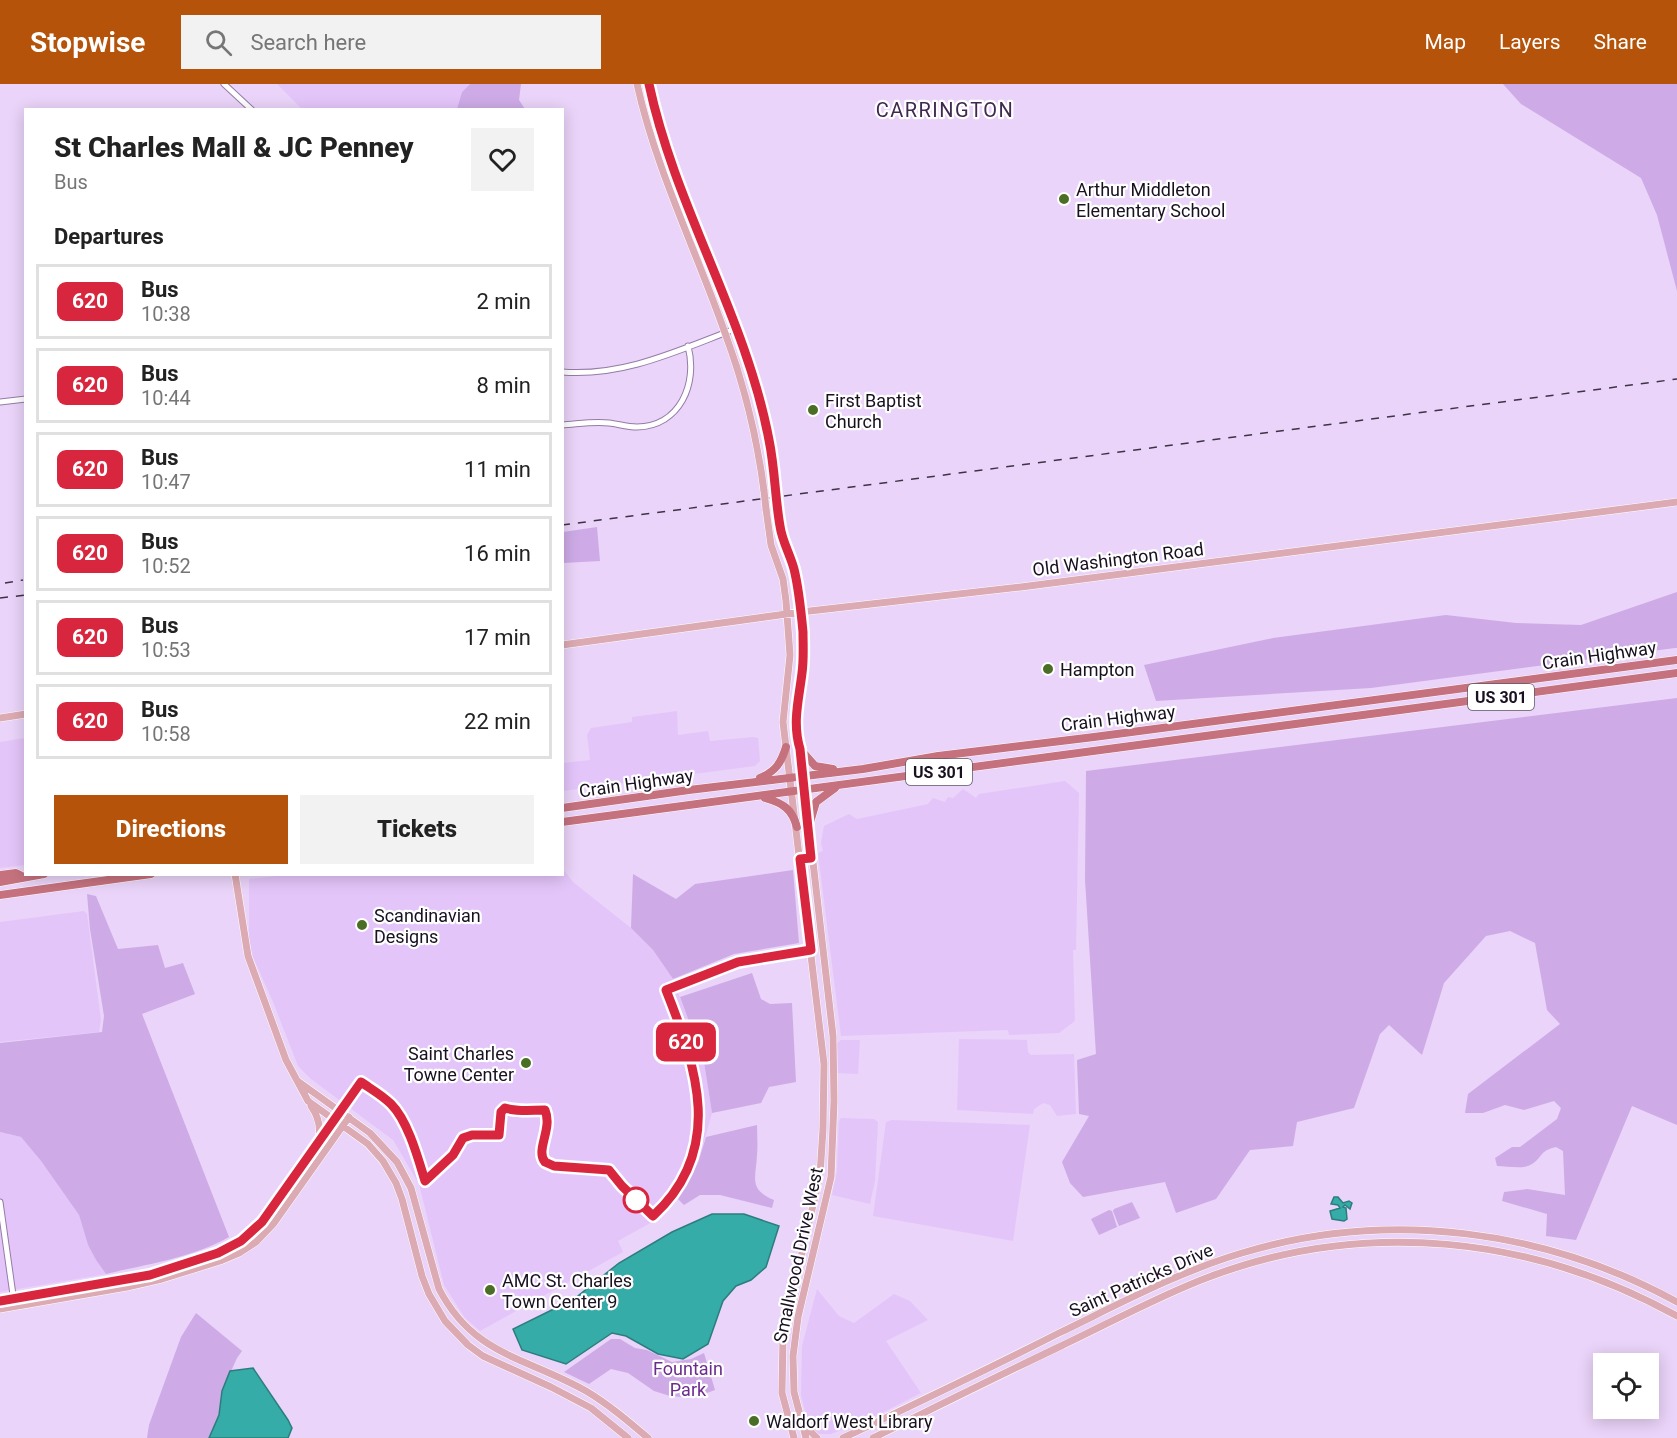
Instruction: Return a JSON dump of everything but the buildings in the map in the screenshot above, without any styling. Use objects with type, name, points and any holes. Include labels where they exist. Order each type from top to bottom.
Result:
[{"type":"highway","name":"Crain Highway","points":[[564,808],[790,777],[852,771],[938,756],[1677,660]]},
{"type":"highway","name":"Crain Highway","points":[[564,822],[1677,673]]},
{"type":"highway","points":[[1407,695],[1407,709]]},
{"type":"highway","points":[[1227,720],[1228,733]]},
{"type":"highway","points":[[752,782],[775,770],[781,762],[786,747]]},
{"type":"highway","points":[[800,749],[815,766],[852,771]]},
{"type":"highway","points":[[808,829],[816,802],[824,794],[839,786]]},
{"type":"highway","points":[[761,796],[788,808],[794,817],[796,827]]},
{"type":"highway","points":[[0,875],[16,873],[26,878]]},
{"type":"highway","points":[[0,882],[35,876]]},
{"type":"highway","points":[[0,895],[137,876]]},
{"type":"main road","name":"Smallwood Drive West","points":[[637,84],[665,176],[725,333],[753,422],[770,538],[783,579],[788,615],[789,655],[783,722],[822,1038],[824,1083],[820,1175],[783,1335],[783,1393],[793,1437]]},
{"type":"main road","name":"Smallwood Drive West","points":[[649,84],[657,123],[735,329],[764,416],[770,441],[781,531],[794,568],[801,612],[803,664],[796,712],[796,734],[800,749],[833,1036],[834,1101],[831,1177],[794,1343],[793,1382],[806,1438]]},
{"type":"main road","name":"Old Washington Road","points":[[564,645],[801,612],[1021,587],[1677,502]]},
{"type":"main road","points":[[0,718],[24,714]]},
{"type":"main road","points":[[235,876],[249,962],[286,1060],[318,1120],[320,1131],[317,1142]]},
{"type":"main road","points":[[299,1082],[340,1110],[379,1141],[402,1169],[411,1188],[439,1289],[466,1328],[491,1347],[571,1383],[594,1396],[648,1438]]},
{"type":"main road","points":[[308,1101],[368,1144],[383,1161],[396,1183],[429,1294],[451,1328],[483,1356],[591,1408],[628,1438]]},
{"type":"main road","points":[[0,1309],[14,1303],[150,1275],[227,1249],[250,1235],[260,1225],[340,1110]]},
{"type":"main road","points":[[0,1301],[14,1303],[127,1287],[162,1279],[239,1253],[256,1242],[274,1223],[349,1117]]},
{"type":"main road","name":"Saint Patricks Drive","points":[[843,1438],[1145,1291],[1220,1260],[1278,1243],[1335,1234],[1386,1230],[1458,1232],[1522,1242],[1579,1258],[1640,1283],[1677,1302]]},
{"type":"main road","points":[[1426,1242],[1449,1241],[1457,1237],[1458,1232]]},
{"type":"main road","name":"Saint Patricks Drive","points":[[873,1438],[1162,1297],[1216,1274],[1272,1257],[1314,1249],[1374,1243],[1426,1242],[1485,1248],[1537,1259],[1604,1281],[1677,1316]]},
{"type":"main road","points":[[551,1387],[555,1385],[583,1399],[594,1396]]},
{"type":"main road","points":[[800,1419],[809,1432],[817,1438]]},
{"type":"street","points":[[224,84],[250,108]]},
{"type":"street","points":[[564,372],[605,371],[633,366],[658,359],[735,329]]},
{"type":"street","points":[[564,425],[601,423],[638,427],[656,424],[668,417],[678,408],[689,389],[692,369],[688,346]]},
{"type":"street","points":[[0,402],[24,399]]},
{"type":"street","points":[[0,1202],[14,1303]]},
{"type":"shaded area","points":[[277,84],[470,84],[462,92],[458,108],[301,108]]},
{"type":"shaded area","points":[[677,711],[678,735],[708,731],[710,741],[758,738],[760,761],[755,766],[564,791],[564,763],[590,760],[587,735],[591,728],[632,722],[632,717]]},
{"type":"shaded area","points":[[24,738],[24,865],[0,868],[0,742]]},
{"type":"shaded area","points":[[1065,781],[1079,793],[1076,950],[1073,950],[1075,1021],[1059,1033],[1009,1035],[1008,1030],[841,1036],[818,853],[823,851],[821,843],[824,826],[849,814],[857,819],[928,804],[933,798],[945,802],[948,797],[953,798],[963,789],[976,798],[979,794]]},
{"type":"shaded area","points":[[564,870],[573,882],[631,928],[653,950],[673,979],[704,1062],[712,1113],[698,1163],[678,1199],[652,1222],[618,1241],[623,1252],[480,1331],[465,1318],[444,1285],[419,1184],[393,1140],[311,1079],[298,1066],[253,957],[249,939],[249,879],[276,876],[564,876]]},
{"type":"shaded area","points":[[84,911],[87,914],[101,1020],[99,1032],[0,1042],[0,922]]},
{"type":"shaded area","points":[[959,1039],[1027,1040],[1028,1052],[1031,1055],[1074,1054],[1076,1114],[1057,1116],[1050,1105],[1043,1103],[1034,1109],[1033,1114],[957,1110]]},
{"type":"shaded area","points":[[841,1040],[860,1040],[858,1074],[837,1073],[837,1043]]},
{"type":"shaded area","points":[[841,1118],[874,1119],[878,1122],[875,1181],[870,1204],[832,1195],[837,1172]]},
{"type":"shaded area","points":[[892,1120],[1030,1125],[1013,1241],[873,1216],[886,1122]]},
{"type":"shaded area","points":[[0,1132],[21,1137],[41,1161],[79,1215],[88,1245],[106,1274],[0,1292]]},
{"type":"shaded area","points":[[1334,1197],[1338,1197],[1343,1203],[1349,1201],[1352,1203],[1350,1209],[1345,1205],[1343,1207],[1346,1208],[1347,1219],[1344,1221],[1332,1219],[1330,1211],[1340,1208],[1338,1205],[1331,1204]]},
{"type":"shaded area","points":[[712,1214],[744,1214],[779,1226],[766,1267],[751,1280],[736,1286],[723,1301],[708,1344],[683,1359],[658,1354],[626,1336],[612,1333],[566,1364],[522,1350],[513,1329],[574,1299],[619,1263],[672,1232]]},
{"type":"shaded area","points":[[817,1289],[839,1316],[854,1323],[894,1294],[910,1301],[928,1320],[886,1341],[921,1393],[874,1417],[831,1434],[818,1434],[808,1424],[801,1395],[802,1346]]},
{"type":"shaded area","points":[[253,1368],[292,1428],[288,1438],[209,1438],[219,1415],[222,1391],[230,1371]]},
{"type":"green space","points":[[470,84],[521,84],[519,100],[524,108],[457,108],[462,92]]},
{"type":"green space","points":[[1503,84],[1677,84],[1677,291],[1657,215],[1641,178],[1521,104]]},
{"type":"green space","points":[[597,527],[600,561],[564,563],[564,532]]},
{"type":"green space","points":[[1677,592],[1677,648],[1371,688],[1156,701],[1144,665],[1273,638],[1446,615],[1516,623],[1581,625]]},
{"type":"green space","points":[[1677,698],[1677,1125],[1632,1106],[1576,1240],[1546,1236],[1547,1214],[1502,1201],[1504,1192],[1527,1189],[1565,1195],[1563,1151],[1556,1147],[1551,1149],[1544,1152],[1532,1164],[1524,1167],[1497,1166],[1495,1158],[1512,1147],[1520,1147],[1557,1119],[1561,1108],[1554,1101],[1524,1110],[1505,1105],[1483,1113],[1465,1113],[1468,1094],[1560,1024],[1547,1010],[1535,943],[1510,931],[1486,936],[1444,983],[1422,1055],[1389,1025],[1380,1034],[1354,1108],[1297,1122],[1293,1146],[1250,1150],[1216,1199],[1176,1213],[1165,1182],[1083,1197],[1070,1183],[1062,1162],[1089,1116],[1079,1114],[1077,1060],[1096,1054],[1085,880],[1086,771]]},
{"type":"green space","points":[[793,870],[799,943],[734,954],[673,979],[653,950],[631,928],[633,874],[676,899],[695,884]]},
{"type":"green space","points":[[87,894],[96,896],[118,949],[158,945],[165,968],[183,963],[195,994],[142,1014],[229,1237],[185,1255],[106,1274],[88,1245],[79,1215],[41,1161],[21,1137],[0,1132],[0,1043],[102,1032],[104,1016],[90,929]]},
{"type":"green space","points":[[752,973],[761,999],[770,1004],[792,1003],[796,1082],[769,1087],[761,1103],[712,1113],[704,1062],[680,997]]},
{"type":"green space","points":[[757,1125],[755,1182],[760,1192],[774,1200],[772,1208],[720,1195],[700,1195],[684,1205],[678,1199],[698,1163],[706,1137]]},
{"type":"green space","points":[[1132,1202],[1140,1218],[1119,1226],[1114,1209]]},
{"type":"green space","points":[[1109,1210],[1112,1211],[1117,1227],[1099,1235],[1091,1219]]},
{"type":"green space","points":[[196,1313],[242,1351],[222,1391],[219,1415],[209,1438],[147,1438],[149,1425],[181,1337]]},
{"type":"green space","name":"Fountain Park","points":[[611,1339],[620,1339],[635,1348],[647,1350],[672,1362],[691,1359],[704,1353],[715,1390],[693,1398],[670,1396],[654,1391],[628,1373],[611,1369],[589,1384],[564,1372]]},
{"type":"railway","points":[[564,525],[1677,379]]},
{"type":"railway","points":[[5,583],[23,580]]},
{"type":"railway","points":[[0,598],[24,595]]},
{"type":"bus line","name":"620","points":[[0,1301],[150,1275],[218,1253],[241,1241],[262,1222],[297,1169],[361,1082],[386,1099],[397,1112],[410,1138],[425,1181],[453,1155],[466,1136],[499,1135],[501,1112],[505,1108],[519,1112],[528,1109],[545,1110],[547,1132],[541,1153],[545,1162],[554,1166],[589,1167],[612,1171],[622,1186],[653,1216],[669,1200],[688,1169],[697,1142],[699,1117],[694,1070],[666,990],[738,962],[811,950],[800,859],[811,858],[800,749],[796,734],[797,702],[803,664],[803,633],[794,568],[779,525],[770,441],[760,400],[723,292],[657,123],[649,84]]},
{"type":"place","name":"Arthur Middleton Elementary School","points":[[1064,199]]},
{"type":"place","name":"First Baptist Church","points":[[813,410]]},
{"type":"place","name":"Hampton","points":[[1048,669]]},
{"type":"place","name":"Scandinavian Designs","points":[[362,925]]},
{"type":"place","name":"Saint Charles Towne Center","points":[[526,1063]]},
{"type":"place","name":"AMC St. Charles Town Center 9","points":[[490,1290]]},
{"type":"place","name":"Waldorf West Library","points":[[754,1421]]},
{"type":"district","name":"CARRINGTON","points":[[945,110]]}]
